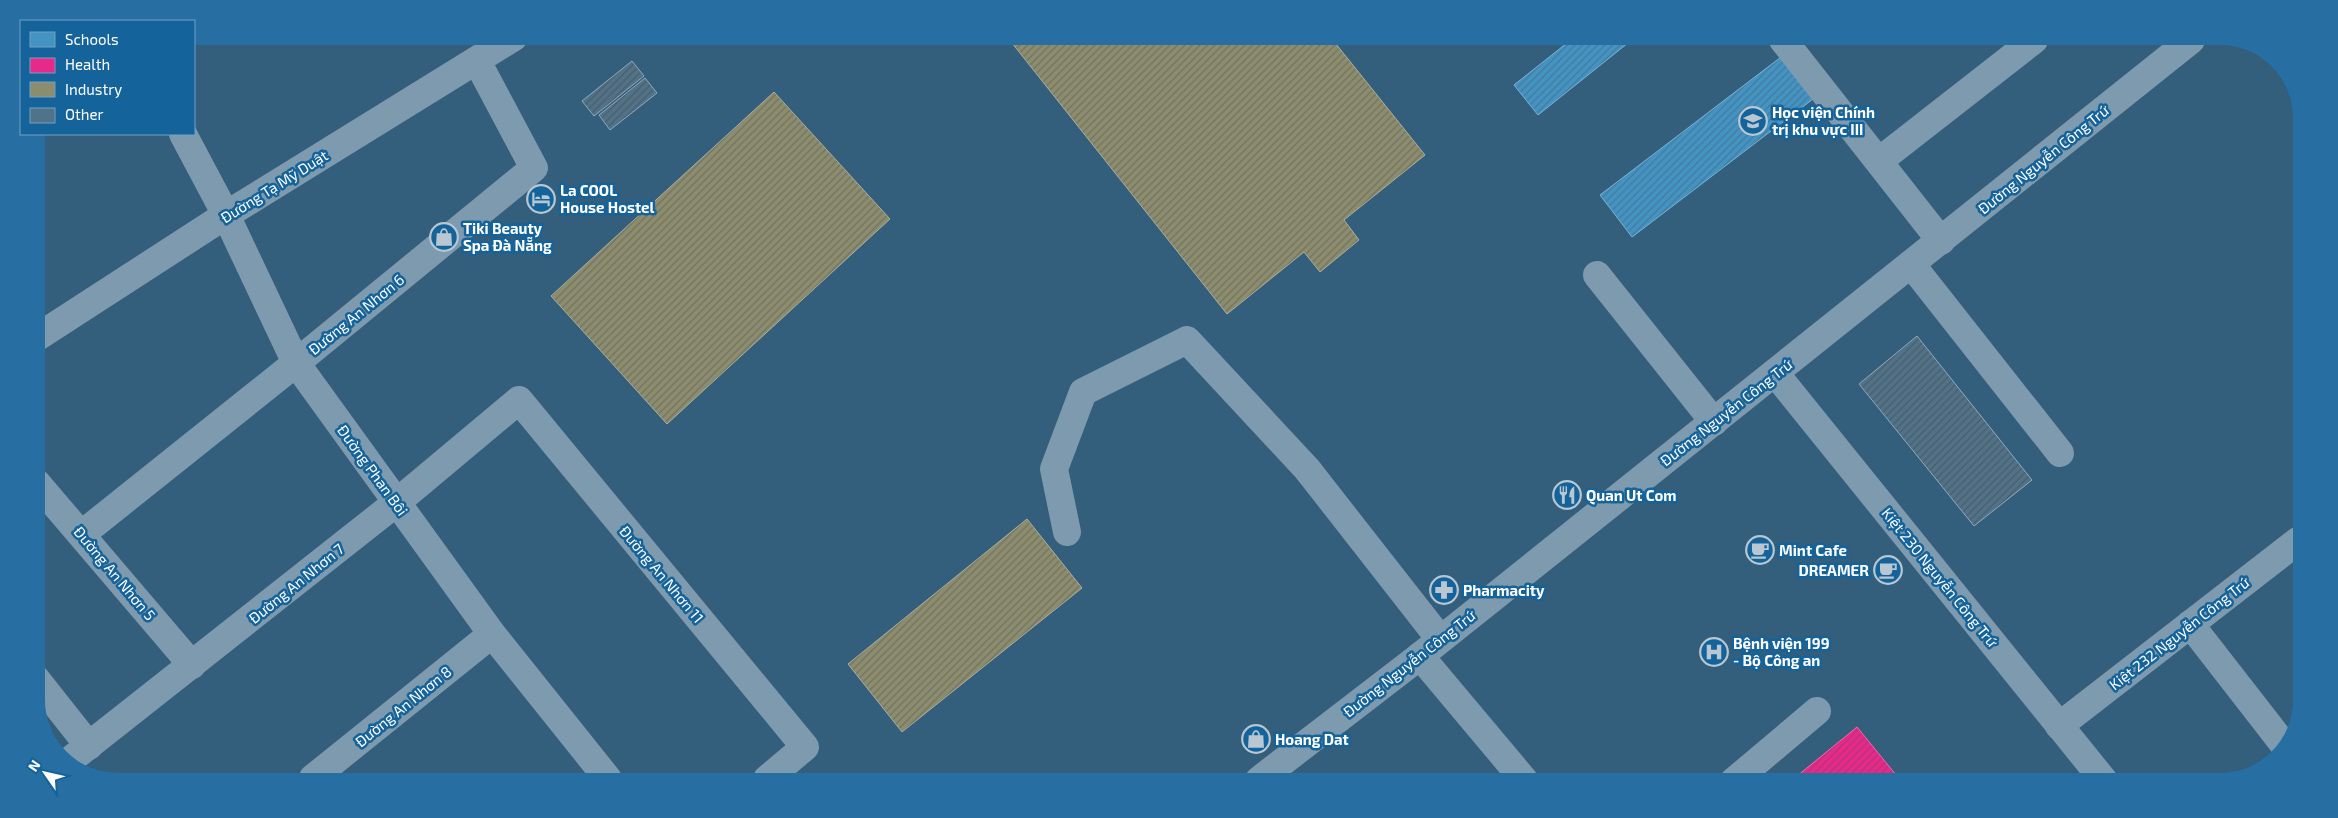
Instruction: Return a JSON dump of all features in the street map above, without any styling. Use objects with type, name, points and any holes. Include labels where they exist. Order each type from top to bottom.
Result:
[{"type":"street","name":"Đường Tạ Mỹ Duật","points":[[45,332],[226,215],[502,45]]},
{"type":"street","points":[[1787,45],[1941,241]]},
{"type":"street","points":[[1879,161],[2028,45]]},
{"type":"street","name":"Đường Nguyễn Công Trứ","points":[[1268,773],[1430,648],[2185,45]]},
{"type":"street","name":"Đường An Nhơn 6","points":[[82,534],[296,363],[534,168],[477,61]]},
{"type":"street","name":"Đường Phan Bôi","points":[[184,135],[226,215],[296,363],[492,634],[604,773]]},
{"type":"street","points":[[1911,264],[2060,453]]},
{"type":"street","points":[[1597,275],[1714,422]]},
{"type":"street","points":[[1067,532],[1054,469],[1083,392],[1187,340],[1307,469],[1430,648],[1519,773]]},
{"type":"street","name":"Kiệt 230 Nguyễn Công Trứ","points":[[1775,373],[2097,773]]},
{"type":"street","name":"Đường An Nhơn 7","points":[[79,753],[192,666],[396,503],[519,400]]},
{"type":"street","name":"Đường An Nhơn 11","points":[[519,400],[805,747],[775,773]]},
{"type":"street","name":"Đường An Nhơn 5","points":[[45,492],[192,666]]},
{"type":"street","name":"Kiệt 232 Nguyễn Công Trứ","points":[[2060,726],[2293,545]]},
{"type":"street","points":[[2190,624],[2281,741]]},
{"type":"street","name":"Đường An Nhơn 8","points":[[319,773],[492,634]]},
{"type":"street","points":[[45,694],[79,753]]},
{"type":"street","points":[[1743,773],[1817,711]]},
{"type":"building: Schools","points":[[1564,45],[1626,45],[1538,115],[1514,85]]},
{"type":"building: Schools","points":[[1785,54],[1817,96],[1632,237],[1600,195]]},
{"type":"building: Health","points":[[1857,727],[1894,773],[1801,773]]},
{"type":"building: Industry","points":[[1014,45],[1337,45],[1425,155],[1344,220],[1359,240],[1320,272],[1304,252],[1227,314]]},
{"type":"building: Industry","points":[[774,92],[890,219],[667,424],[551,296]]},
{"type":"building: Industry","points":[[1027,519],[1082,588],[902,732],[848,664]]},
{"type":"building: Other","points":[[632,61],[644,76],[594,116],[582,101]]},
{"type":"building: Other","points":[[645,78],[657,93],[610,130],[599,115]]},
{"type":"building: Other","points":[[1917,336],[2032,480],[1974,526],[1859,384]]},
{"type":"place","name":"Học viện Chính trị khu vực III","points":[[1753,121]]},
{"type":"place","name":"La COOL House Hostel","points":[[541,199]]},
{"type":"place","name":"Tiki Beauty Spa Đà Nẵng","points":[[444,237]]},
{"type":"place","name":"Quan Ut Com","points":[[1567,495]]},
{"type":"place","name":"Mint Cafe","points":[[1760,550]]},
{"type":"place","name":"DREAMER","points":[[1888,570]]},
{"type":"place","name":"Pharmacity","points":[[1444,590]]},
{"type":"place","name":"Bệnh viện 199 - Bộ Công an","points":[[1714,652]]},
{"type":"place","name":"Hoang Dat","points":[[1256,739]]}]
